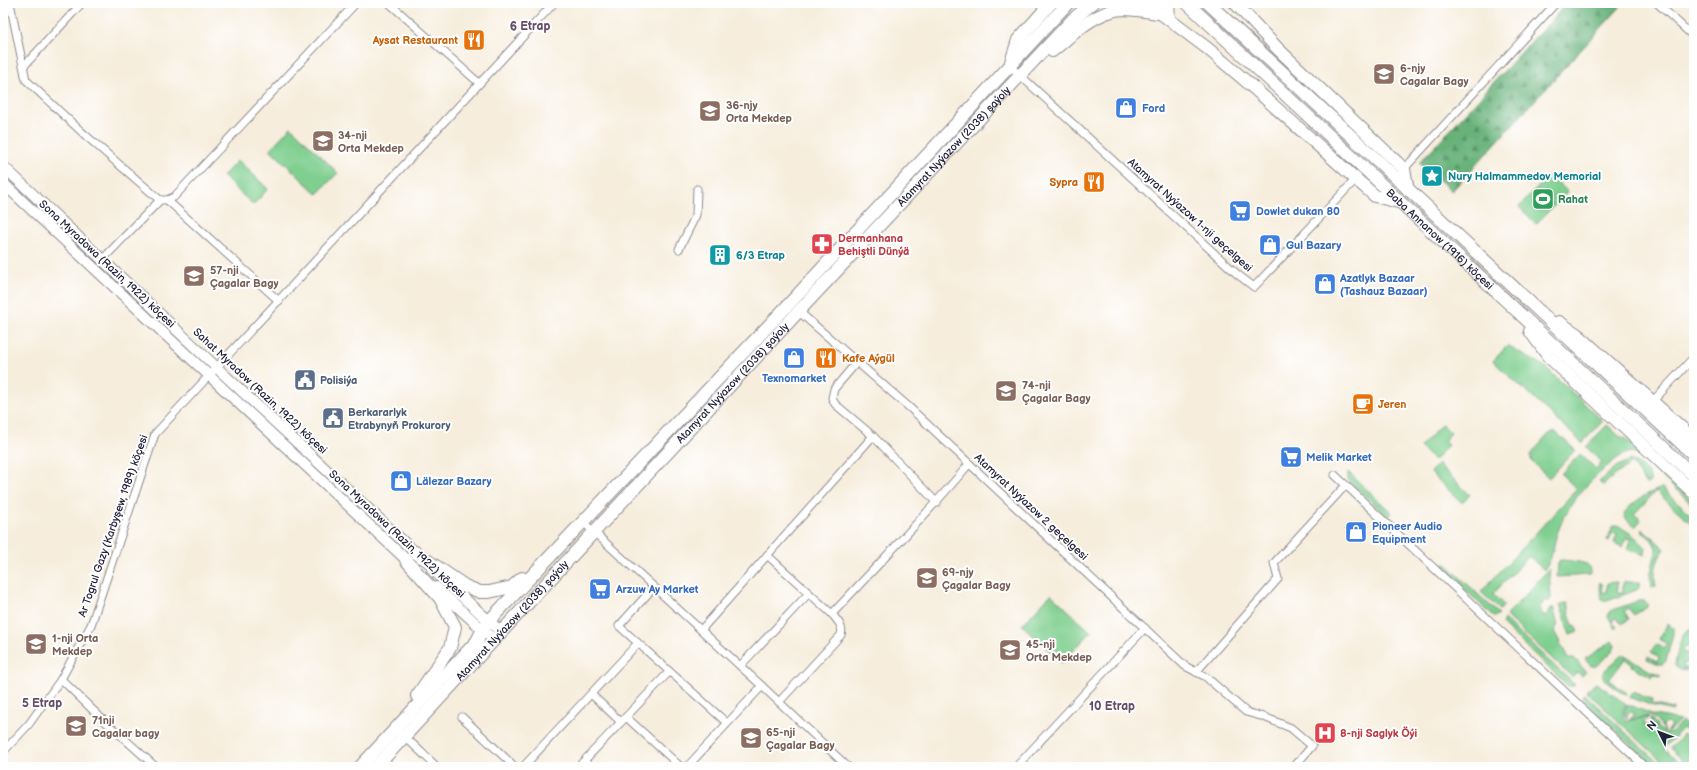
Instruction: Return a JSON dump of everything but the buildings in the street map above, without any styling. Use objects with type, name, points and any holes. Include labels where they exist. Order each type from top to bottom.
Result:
[{"type":"main road","points":[[1010,66],[1018,40],[1051,3]]},
{"type":"main road","name":"Atamyrat Nyýazow (2038) şaýoly","points":[[376,767],[400,732],[477,641],[486,625],[790,303],[1068,3]]},
{"type":"main road","name":"Atamyrat Nyýazow (2038) şaýoly","points":[[360,767],[400,732],[498,636],[799,311],[1072,20],[1093,3]]},
{"type":"main road","points":[[1147,3],[1247,82],[1375,196],[1401,202]]},
{"type":"main road","points":[[1164,16],[1168,3]]},
{"type":"main road","name":"Baba Annanow (1916) köçesi","points":[[1187,3],[1694,476]]},
{"type":"main road","name":"Baba Annanow (1916) köçesi","points":[[1208,3],[1694,455]]},
{"type":"main road","points":[[1235,3],[1278,49],[1404,169],[1408,190]]},
{"type":"main road","points":[[1021,75],[1099,16],[1119,10],[1131,9],[1164,16]]},
{"type":"main road","name":"Sahat Myradow (Razin, 1922) köçesi","points":[[3,166],[217,368],[411,556]]},
{"type":"main road","name":"Sona Myradowa (Razin, 1922) köçesi","points":[[3,183],[208,376],[411,556],[498,636]]},
{"type":"main road","points":[[1522,296],[1578,335],[1694,439]]},
{"type":"main road","points":[[1513,308],[1548,356],[1694,493]]},
{"type":"main road","points":[[411,556],[465,586],[480,592],[489,592],[512,587],[584,522]]},
{"type":"main road","points":[[400,732],[450,648],[455,630],[440,598],[411,556]]},
{"type":"street","points":[[10,3],[26,80],[279,301]]},
{"type":"street","points":[[24,66],[82,3]]},
{"type":"street","points":[[102,260],[163,200],[174,197],[356,3]]},
{"type":"street","points":[[389,3],[479,84]]},
{"type":"street","name":"Ar Togrul Gazy (Karbyşew, 1989) köçesi","points":[[3,752],[29,724],[61,679],[91,625],[155,434],[554,3]]},
{"type":"street","points":[[1404,169],[1556,3]]},
{"type":"street","points":[[1657,3],[1694,37]]},
{"type":"street","points":[[1010,66],[1021,75]]},
{"type":"street","name":"Atamyrat Nyýazow 1-nji geçelgesi","points":[[1021,75],[1237,274],[1254,286],[1356,179]]},
{"type":"street","points":[[679,249],[696,215],[696,189]]},
{"type":"street","name":"Atamyrat Nyýazow 2 geçelgesi","points":[[790,303],[910,408],[1185,666],[1206,677],[1246,712],[1264,717],[1291,728],[1312,746],[1294,767]]},
{"type":"street","points":[[1653,401],[1694,357]]},
{"type":"street","points":[[857,362],[834,389],[832,398],[835,404],[873,436],[937,503]]},
{"type":"street","points":[[701,630],[873,436]]},
{"type":"street","points":[[832,614],[883,558],[937,503],[969,464]]},
{"type":"street","points":[[1335,475],[1645,767]]},
{"type":"street","points":[[1196,672],[1278,579],[1274,563],[1346,485]]},
{"type":"street","points":[[584,522],[848,767]]},
{"type":"street","points":[[767,555],[832,614],[842,626],[843,631],[779,702]]},
{"type":"street","points":[[654,587],[619,626],[728,723]]},
{"type":"street","points":[[740,666],[809,593]]},
{"type":"street","points":[[1016,767],[1145,628]]},
{"type":"street","points":[[523,767],[638,643]]},
{"type":"street","points":[[578,767],[669,672]]},
{"type":"street","points":[[61,679],[100,717],[156,767]]},
{"type":"street","points":[[687,767],[762,686]]},
{"type":"street","points":[[591,694],[681,767]]},
{"type":"street","points":[[462,717],[515,767]]},
{"type":"street","points":[[400,732],[438,767]]},
{"type":"street","points":[[584,761],[591,767]]},
{"type":"green space","points":[[1567,3],[1624,3],[1452,191],[1419,163]]},
{"type":"green space","points":[[291,127],[338,173],[317,194],[270,149]]},
{"type":"green space","points":[[238,160],[268,189],[253,205],[223,176]]},
{"type":"green space","name":"Rahat","points":[[1550,175],[1568,192],[1536,224],[1519,207]]},
{"type":"green space","points":[[1508,345],[1517,352],[1544,366],[1603,421],[1582,443],[1493,361]]},
{"type":"green space","points":[[1442,424],[1451,433],[1444,441],[1448,445],[1434,461],[1420,447]]},
{"type":"green space","points":[[1607,425],[1619,436],[1625,438],[1694,502],[1694,506],[1637,454],[1626,453],[1594,478],[1573,502],[1562,521],[1549,562],[1544,570],[1529,556],[1493,594],[1504,605],[1500,610],[1481,592],[1577,489],[1561,474],[1580,454],[1596,469],[1602,462],[1586,447]]},
{"type":"green space","points":[[1554,432],[1575,450],[1549,478],[1532,462],[1530,455],[1549,434]]},
{"type":"green space","points":[[1630,460],[1637,463],[1647,472],[1650,482],[1646,484],[1632,463],[1603,485],[1599,482],[1616,467]]},
{"type":"green space","points":[[1438,464],[1470,495],[1462,503],[1430,472]]},
{"type":"green space","points":[[1348,472],[1392,513],[1388,517],[1348,480]]},
{"type":"green space","points":[[1662,488],[1694,517],[1694,526],[1656,491],[1634,514],[1641,520],[1635,527],[1625,518],[1624,513],[1636,501],[1651,492]]},
{"type":"green space","points":[[1614,526],[1618,526],[1632,534],[1646,548],[1645,555],[1628,549],[1631,540],[1626,538],[1623,547],[1614,543],[1617,534],[1612,533],[1609,541],[1606,540]]},
{"type":"green space","points":[[1643,529],[1665,549],[1659,558],[1656,567],[1656,587],[1651,588],[1650,575],[1656,548],[1652,540],[1642,531]]},
{"type":"green space","points":[[1560,560],[1575,561],[1588,565],[1590,575],[1557,577],[1558,563]]},
{"type":"green space","points":[[1445,563],[1499,614],[1494,617],[1441,567]]},
{"type":"green space","points":[[1549,569],[1551,599],[1548,602],[1546,600],[1540,607],[1542,609],[1540,611],[1545,616],[1553,607],[1558,625],[1554,631],[1568,658],[1574,658],[1586,672],[1582,676],[1577,672],[1572,677],[1506,616]]},
{"type":"green space","points":[[1617,582],[1617,592],[1623,592],[1623,582],[1640,582],[1640,585],[1636,590],[1607,601],[1602,599],[1599,583],[1602,583],[1603,593],[1607,592],[1607,583]]},
{"type":"green space","points":[[1051,594],[1091,632],[1062,663],[1022,625]]},
{"type":"green space","points":[[1638,601],[1644,601],[1649,605],[1634,615],[1628,608],[1624,611],[1629,619],[1622,624],[1616,617],[1612,620],[1617,627],[1615,629],[1608,616],[1610,611]]},
{"type":"green space","points":[[1568,603],[1569,613],[1573,625],[1575,625],[1578,632],[1570,635],[1560,604]]},
{"type":"green space","points":[[1504,619],[1575,685],[1568,686],[1502,624]]},
{"type":"green space","points":[[1668,623],[1673,628],[1673,634],[1666,661],[1663,664],[1659,664],[1647,659],[1648,656],[1657,661],[1659,657],[1651,652],[1656,644],[1664,648],[1667,643],[1659,639]]},
{"type":"green space","points":[[1689,630],[1692,630],[1692,647],[1683,648],[1683,653],[1693,653],[1693,663],[1683,663],[1683,668],[1693,668],[1693,671],[1680,670],[1675,666],[1677,651],[1683,636]]},
{"type":"green space","points":[[1612,641],[1615,646],[1613,651],[1596,666],[1591,666],[1588,664],[1585,659]]},
{"type":"green space","points":[[1622,655],[1625,655],[1645,668],[1660,675],[1660,677],[1653,674],[1652,677],[1632,666],[1633,665],[1625,659],[1609,680],[1627,693],[1626,695],[1611,685],[1603,677],[1603,672]]},
{"type":"green space","points":[[1596,683],[1626,704],[1623,711],[1623,718],[1627,721],[1649,717],[1644,722],[1645,725],[1649,726],[1651,723],[1651,718],[1660,730],[1667,733],[1672,732],[1682,721],[1692,731],[1689,734],[1683,728],[1664,748],[1684,767],[1668,767],[1586,691]]},
{"type":"green space","points":[[1632,692],[1653,700],[1652,704],[1673,709],[1673,711],[1630,697]]},
{"type":"green space","points":[[1584,694],[1663,767],[1655,767],[1583,700]]},
{"type":"green space","points":[[1627,704],[1654,715],[1680,720],[1669,731],[1667,731],[1670,728],[1670,725],[1668,723],[1664,724],[1663,727],[1665,731],[1654,718],[1650,716],[1628,720],[1634,716],[1632,712],[1630,712],[1627,714],[1627,719],[1624,714]]},
{"type":"green space","points":[[1684,734],[1694,744],[1694,767],[1690,767],[1670,748]]},
{"type":"place","name":"Aysat Restaurant","points":[[474,40]]},
{"type":"place","name":"6-njy Cagalar Bagy","points":[[1384,74]]},
{"type":"place","name":"Ford","points":[[1126,108]]},
{"type":"place","name":"36-njy Orta Mekdep","points":[[710,111]]},
{"type":"place","name":"34-nji Orta Mekdep","points":[[323,141]]},
{"type":"place","name":"Nury Halmammedov Memorial","points":[[1432,176]]},
{"type":"place","name":"Sypra","points":[[1094,182]]},
{"type":"place","name":"Rahat","points":[[1543,199]]},
{"type":"place","name":"Dowlet dukan 80","points":[[1240,211]]},
{"type":"place","name":"Dermanhana Behiştli Dünýä","points":[[822,244]]},
{"type":"place","name":"Gul Bazary","points":[[1270,245]]},
{"type":"place","name":"6/3 Etrap","points":[[720,255]]},
{"type":"place","name":"57-nji Çagalar Bagy","points":[[194,276]]},
{"type":"place","name":"Azatlyk Bazaar (Tashauz Bazaar)","points":[[1325,284]]},
{"type":"place","name":"Texnomarket","points":[[794,358]]},
{"type":"place","name":"Kafe Aýgül","points":[[826,358]]},
{"type":"place","name":"Polisiýa","points":[[305,380]]},
{"type":"place","name":"74-nji Çagalar Bagy","points":[[1006,391]]},
{"type":"place","name":"Jeren","points":[[1363,404]]},
{"type":"place","name":"Berkararlyk Etrabynyň Prokurory","points":[[333,418]]},
{"type":"place","name":"Melik Market","points":[[1291,457]]},
{"type":"place","name":"Lälezar Bazary","points":[[401,481]]},
{"type":"place","name":"Pioneer Audio Equipment","points":[[1356,532]]},
{"type":"place","name":"69-njy Çagalar Bagy","points":[[927,578]]},
{"type":"place","name":"Arzuw Ay Market","points":[[600,589]]},
{"type":"place","name":"1-nji Orta Mekdep","points":[[36,644]]},
{"type":"place","name":"45-nji Orta Mekdep","points":[[1010,650]]},
{"type":"place","name":"71nji Cagalar bagy","points":[[76,726]]},
{"type":"place","name":"8-nji Saglyk Öýi","points":[[1325,733]]},
{"type":"place","name":"65-nji Çagalar Bagy","points":[[751,738]]},
{"type":"district","name":"6 Etrap","points":[[530,26]]},
{"type":"district","name":"5 Etrap","points":[[42,703]]},
{"type":"district","name":"10 Etrap","points":[[1112,706]]}]
